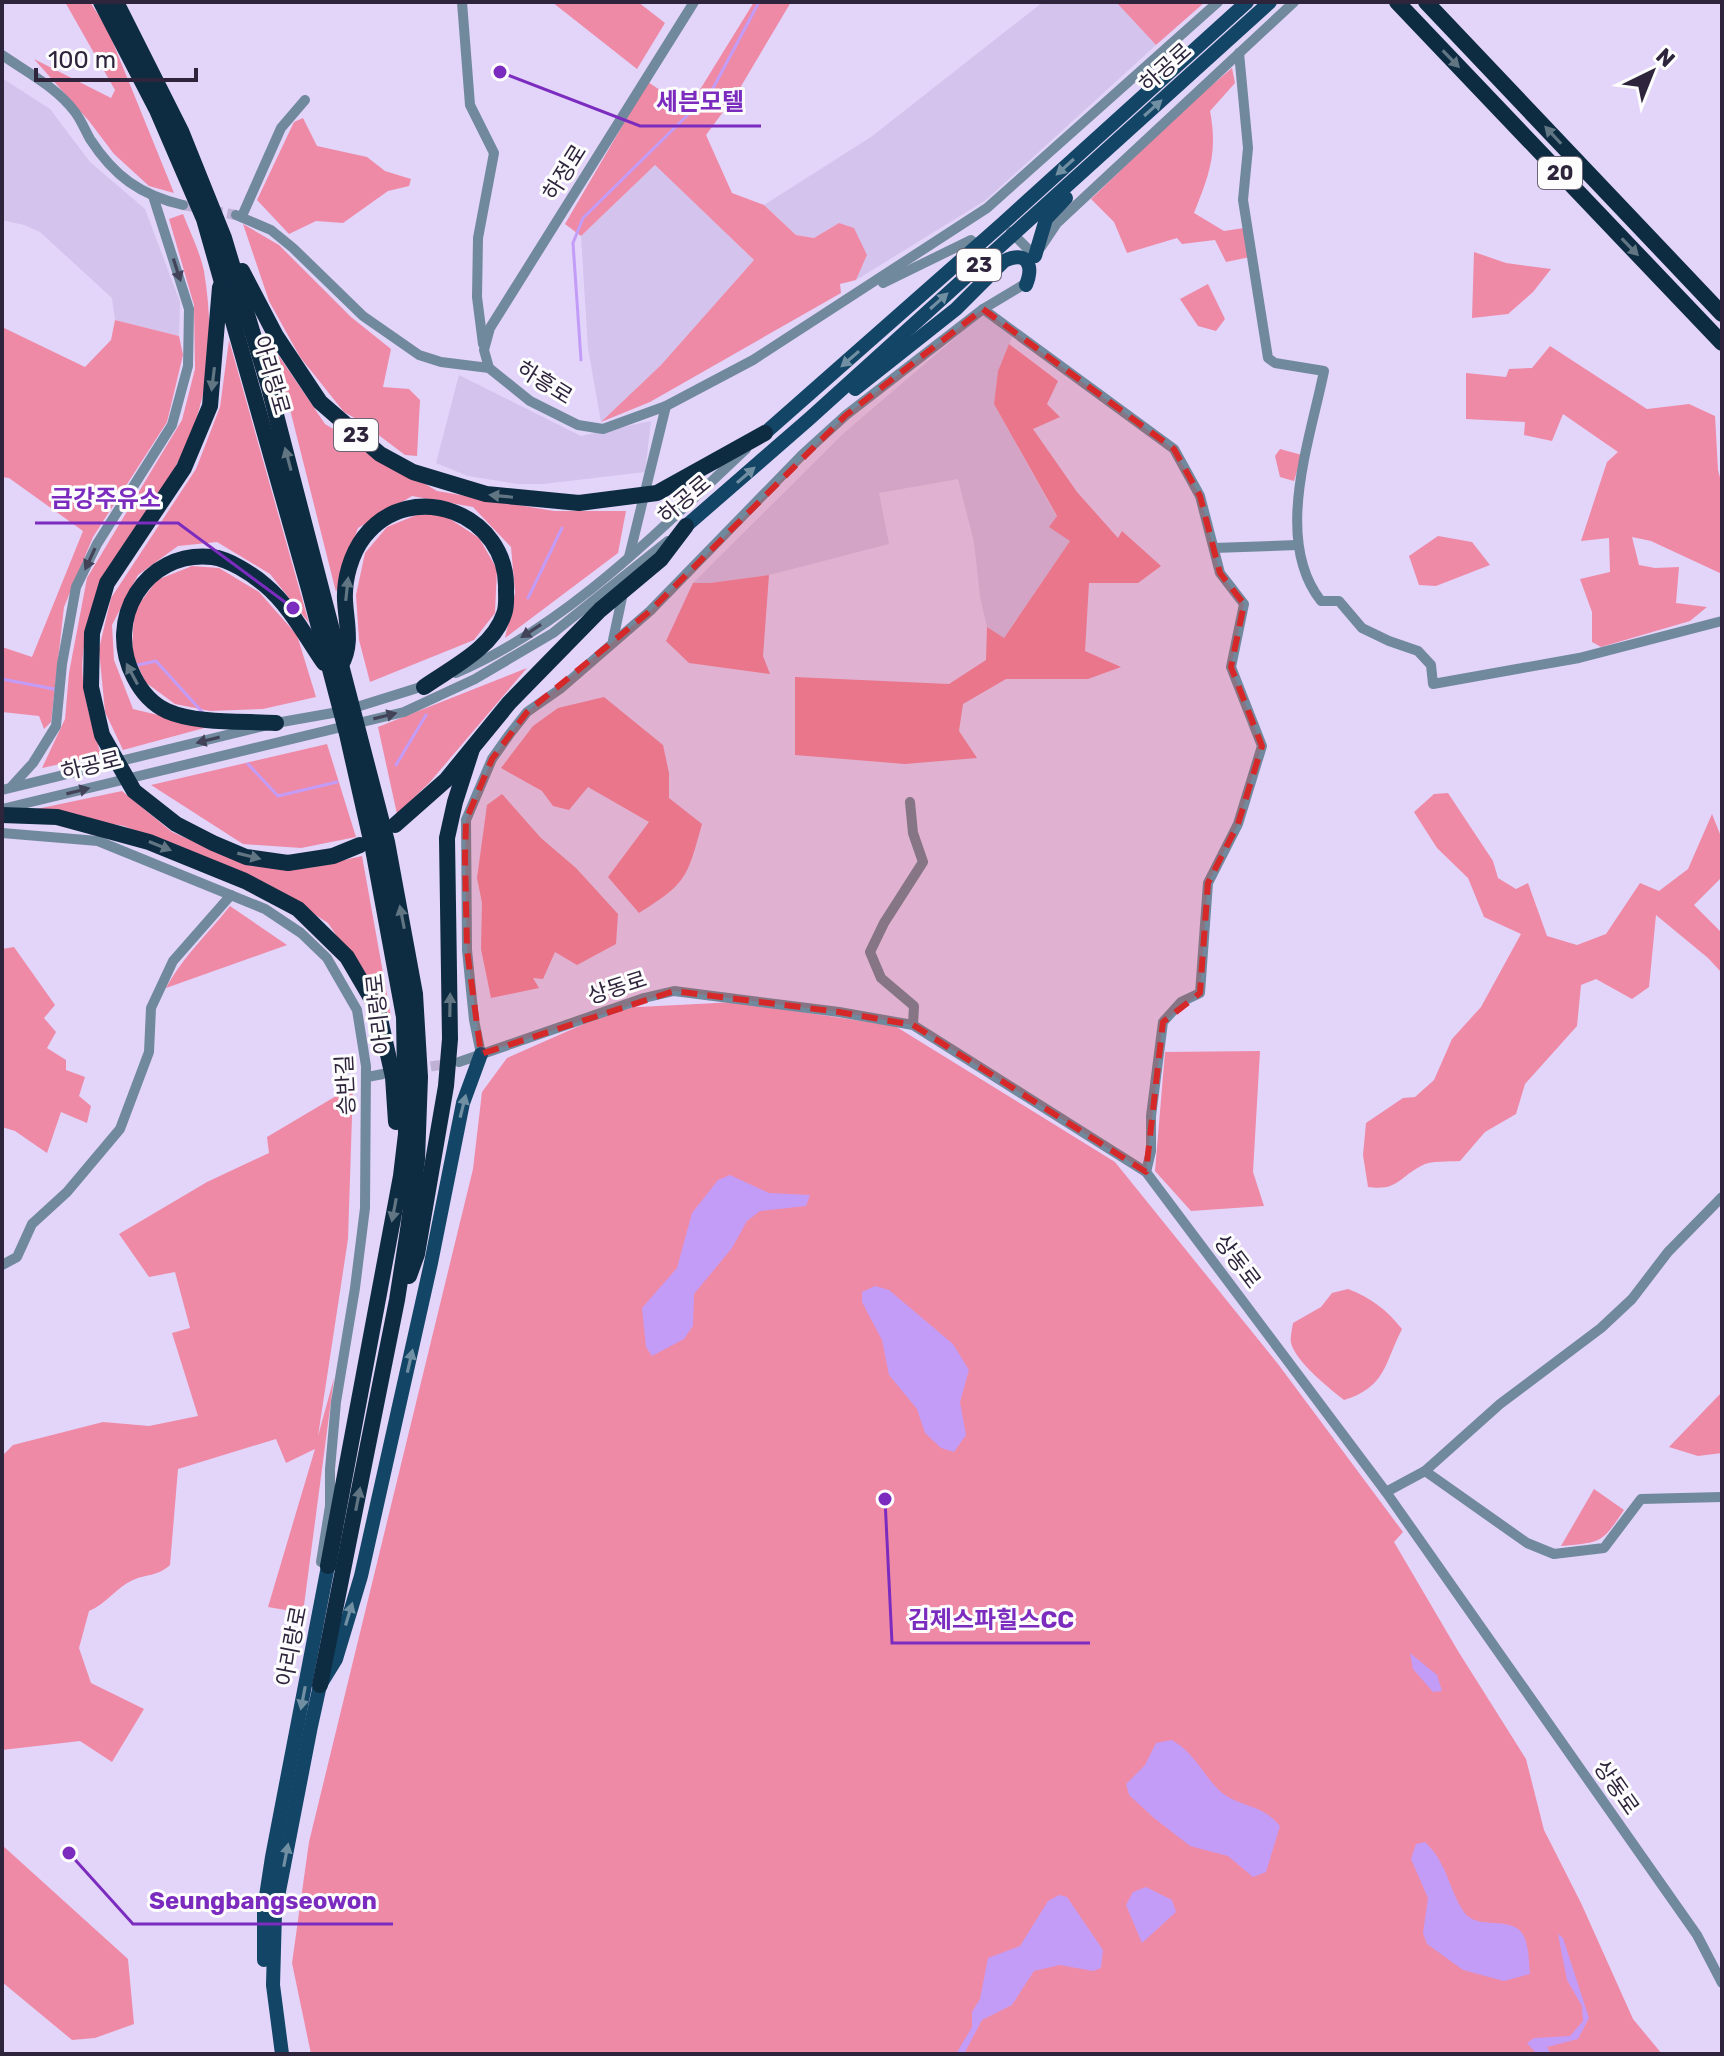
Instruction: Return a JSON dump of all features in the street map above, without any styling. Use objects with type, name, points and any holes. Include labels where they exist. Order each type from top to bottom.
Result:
[{"type":"highway","name":"아리랑로","points":[[101,2],[157,110],[204,219],[337,673]]},
{"type":"highway","name":"아리랑로","points":[[116,2],[181,131],[224,238],[268,384],[352,733],[390,856],[415,994],[420,1077],[417,1160],[397,1300],[320,1685]]},
{"type":"highway","name":"20","points":[[1397,2],[1722,343]]},
{"type":"highway","name":"20","points":[[1426,2],[1722,314]]},
{"type":"highway","name":"23","points":[[224,238],[276,336],[320,402],[380,454],[413,472],[486,494],[579,503],[657,493],[765,433]]},
{"type":"highway","points":[[221,273],[210,406],[184,468],[107,583],[92,633],[91,687],[102,735],[134,791],[176,824],[246,857],[288,863],[333,856],[360,845]]},
{"type":"highway","points":[[276,723],[204,719],[167,711],[142,692],[125,660],[123,634],[130,602],[149,576],[178,560],[213,557],[245,571],[282,601],[337,673],[349,653],[345,595],[351,561],[364,537],[379,522],[400,511],[422,506],[443,508],[472,520],[495,542],[506,566],[505,613],[492,634],[474,652],[424,687]]},
{"type":"highway","name":"23","points":[[395,825],[446,780],[509,703],[598,605],[645,567],[661,559],[686,526]]},
{"type":"highway","name":"아리랑로","points":[[328,1566],[406,1134],[404,1017],[352,733]]},
{"type":"highway","points":[[397,1300],[417,1254],[446,1086],[450,986],[447,838],[472,749]]},
{"type":"highway","points":[[2,812],[57,817],[149,842],[245,881],[298,909],[347,957],[378,1010],[393,1077],[403,1162]]},
{"type":"main road","name":"하공로","points":[[686,526],[778,446],[1247,2]]},
{"type":"main road","name":"하공로","points":[[765,433],[977,245],[1008,229],[1121,137],[1270,2]]},
{"type":"main road","points":[[1035,256],[1046,219],[1121,137]]},
{"type":"main road","points":[[778,446],[914,345],[1004,261],[1014,256],[1023,258],[1029,264],[1026,285]]},
{"type":"main road","points":[[320,1685],[336,1659],[361,1576],[431,1263],[463,1103],[481,1054]]},
{"type":"main road","name":"아리랑로","points":[[275,2054],[264,1986],[264,1909],[328,1566]]},
{"type":"main road","name":"아리랑로","points":[[282,2054],[273,1985],[275,1912],[320,1685]]},
{"type":"street","points":[[462,2],[470,105],[494,153],[478,238],[477,297],[489,368]]},
{"type":"street","name":"하정로","points":[[484,350],[490,328],[694,2]]},
{"type":"street","points":[[852,297],[987,208],[1218,2]]},
{"type":"street","points":[[481,1054],[474,1020],[467,950],[466,820],[492,759],[527,712],[560,689],[650,611],[802,455],[846,415],[983,309],[1026,285],[1035,272],[1035,256],[1057,223],[1294,2]]},
{"type":"street","points":[[1239,53],[1248,148],[1243,200],[1268,358],[1275,363],[1324,371],[1298,497],[1297,545],[1301,566],[1310,587],[1321,601],[1339,601],[1362,628],[1418,651],[1431,665],[1433,684],[1579,658],[1722,621]]},
{"type":"street","points":[[2,55],[56,91],[75,113],[112,168],[141,192],[183,205]]},
{"type":"street","name":"하흥로","points":[[305,100],[281,128],[239,216],[271,230],[363,316],[419,355],[441,362],[489,368],[530,401],[578,425],[603,429],[666,406],[753,360],[852,297]]},
{"type":"street","points":[[6,788],[33,763],[56,726],[62,664],[76,587],[97,544],[172,425],[188,366],[189,309],[153,196]]},
{"type":"street","points":[[1008,229],[1035,256]]},
{"type":"street","points":[[852,297],[971,240],[977,245]]},
{"type":"street","points":[[983,309],[1174,449],[1200,496],[1220,573],[1244,604],[1231,667],[1262,746],[1238,824],[1208,883],[1200,993],[1181,1002],[1163,1022],[1151,1116],[1151,1151],[1146,1172]]},
{"type":"street","points":[[613,641],[632,538],[650,478],[666,406]]},
{"type":"street","name":"하공로","points":[[6,788],[276,723],[344,711],[424,687],[489,658],[543,624],[642,546],[765,433]]},
{"type":"street","points":[[1214,548],[1297,545]]},
{"type":"street","name":"하공로","points":[[2,812],[404,712],[506,662],[598,605]]},
{"type":"street","points":[[910,802],[913,833],[923,862],[884,923],[870,952],[881,978],[914,1006],[913,1025]]},
{"type":"street","name":"승반길","points":[[2,833],[98,841],[265,909],[301,933],[327,958],[357,1010],[367,1077],[365,1208],[335,1415],[330,1506],[321,1562],[328,1566]]},
{"type":"street","points":[[2,1265],[17,1257],[32,1224],[67,1192],[120,1129],[149,1052],[151,1008],[173,961],[231,895]]},
{"type":"street","name":"상동로","points":[[459,1062],[644,998],[674,991],[839,1012],[913,1025],[1146,1172],[1386,1492],[1717,1962],[1722,1983]]},
{"type":"street","points":[[367,1077],[383,1074]]},
{"type":"street","points":[[1386,1492],[1425,1471],[1500,1404],[1601,1328],[1622,1309],[1668,1252],[1722,1197]]},
{"type":"street","points":[[1425,1471],[1527,1543],[1554,1554],[1604,1548],[1641,1499],[1722,1497]]},
{"type":"highlighted area","points":[[983,309],[1174,449],[1200,496],[1220,573],[1244,604],[1231,667],[1262,746],[1238,824],[1208,883],[1200,993],[1163,1022],[1146,1172],[913,1025],[839,1012],[674,991],[481,1054],[467,950],[466,820],[492,759],[527,712],[650,611],[846,415]]},
{"type":"shaded area","points":[[65,2],[90,2],[107,28],[174,193],[149,186],[114,154],[34,59],[111,98],[115,90]]},
{"type":"shaded area","points":[[552,2],[638,2],[665,23],[637,69]]},
{"type":"shaded area","points":[[754,2],[791,2],[737,93],[706,135],[732,193],[764,205],[796,235],[814,238],[839,223],[854,228],[867,255],[856,280],[840,284],[841,293],[650,402],[601,422],[661,365],[754,260],[655,165],[581,236],[565,224],[648,82],[688,109]]},
{"type":"shaded area","points":[[1043,2],[1116,2],[1156,45],[986,200],[856,280],[867,255],[839,223],[814,238],[796,235],[764,205],[871,137]]},
{"type":"shaded area","points":[[1116,2],[1205,2],[1156,45]]},
{"type":"shaded area","points":[[1232,68],[1235,83],[1210,111],[1213,139],[1211,164],[1194,213],[1224,231],[1244,228],[1250,257],[1226,262],[1215,240],[1182,244],[1177,238],[1127,253],[1114,222],[1091,199],[1186,107]]},
{"type":"shaded area","points":[[2,78],[50,109],[90,162],[145,209],[180,302],[179,336],[115,320],[112,298],[40,232],[2,220]]},
{"type":"shaded area","points":[[303,118],[317,146],[367,157],[385,171],[411,179],[409,186],[388,191],[343,223],[316,221],[289,234],[257,200],[294,122]]},
{"type":"shaded area","points":[[655,165],[754,260],[661,365],[601,422],[588,348],[581,236]]},
{"type":"shaded area","points":[[183,214],[202,264],[208,298],[209,351],[201,402],[183,452],[116,560],[95,603],[82,667],[87,705],[101,755],[42,768],[65,719],[69,673],[87,578],[182,420],[195,369],[194,305],[169,219]]},
{"type":"shaded area","points":[[243,224],[279,245],[351,317],[391,349],[383,387],[409,389],[420,400],[417,456],[405,455],[344,412],[300,357],[269,301]]},
{"type":"shaded area","points":[[1474,252],[1506,263],[1551,269],[1533,292],[1508,314],[1472,318]]},
{"type":"shaded area","points":[[1208,284],[1225,319],[1216,331],[1198,326],[1180,299]]},
{"type":"shaded area","points":[[983,314],[1013,335],[998,371],[994,404],[1070,541],[1003,639],[987,627],[974,542],[958,479],[879,493],[889,544],[769,575],[693,583],[844,433]]},
{"type":"shaded area","points":[[115,320],[179,336],[183,355],[167,422],[93,537],[64,607],[51,722],[44,729],[39,716],[2,712],[2,647],[32,657],[83,531],[9,478],[2,477],[2,327],[85,367],[111,340]]},
{"type":"shaded area","points":[[229,340],[309,623],[270,574],[217,542],[178,546],[138,575],[112,625],[114,660],[133,709],[208,727],[123,750],[105,712],[99,649],[111,598],[196,469],[220,407]]},
{"type":"shaded area","points":[[1009,344],[1058,381],[1047,404],[1060,417],[1033,429],[1077,492],[1118,538],[1122,531],[1161,566],[1138,583],[1089,583],[1085,651],[1121,667],[1088,679],[1006,679],[963,704],[959,731],[977,758],[905,764],[795,755],[795,677],[949,684],[986,660],[987,627],[1004,638],[1070,541],[1049,527],[1057,516],[994,404],[998,371]]},
{"type":"shaded area","points":[[1550,346],[1647,409],[1689,404],[1715,416],[1718,470],[1722,485],[1722,574],[1651,541],[1632,537],[1639,565],[1679,567],[1676,603],[1707,607],[1690,621],[1601,647],[1592,642],[1592,612],[1580,579],[1610,572],[1609,538],[1581,541],[1607,462],[1618,452],[1563,414],[1552,441],[1524,435],[1525,422],[1466,419],[1466,373],[1506,377],[1509,369],[1532,368]]},
{"type":"shaded area","points":[[275,350],[325,424],[437,491],[554,511],[626,511],[618,553],[505,638],[515,593],[511,547],[473,507],[412,496],[358,528],[336,592]]},
{"type":"shaded area","points":[[459,375],[581,436],[651,421],[645,472],[543,484],[517,484],[468,476],[436,463]]},
{"type":"shaded area","points":[[1280,449],[1302,455],[1294,481],[1280,477],[1275,456]]},
{"type":"shaded area","points":[[419,514],[444,515],[479,538],[497,569],[495,613],[474,640],[370,682],[359,640],[356,595],[365,553],[387,527]]},
{"type":"shaded area","points":[[1438,536],[1472,542],[1490,565],[1436,586],[1419,585],[1409,556]]},
{"type":"shaded area","points":[[192,566],[219,568],[259,592],[297,635],[316,697],[263,709],[210,711],[175,704],[145,682],[132,652],[134,611],[157,580]]},
{"type":"shaded area","points":[[769,575],[763,656],[770,674],[689,663],[666,641],[693,583]]},
{"type":"shaded area","points":[[527,668],[430,782],[397,814],[378,727]]},
{"type":"shaded area","points":[[604,697],[663,745],[669,773],[669,798],[702,824],[683,878],[667,894],[639,913],[608,877],[649,822],[588,787],[569,810],[553,806],[542,791],[501,768],[533,726],[558,708]]},
{"type":"shaded area","points":[[327,744],[356,837],[301,848],[243,844],[151,785]]},
{"type":"shaded area","points":[[122,791],[172,832],[251,866],[309,868],[362,856],[391,1017],[328,923],[267,884],[124,826],[32,810]]},
{"type":"shaded area","points":[[1448,793],[1493,861],[1498,878],[1516,889],[1528,883],[1547,936],[1577,945],[1606,934],[1640,883],[1659,891],[1688,869],[1712,814],[1722,839],[1722,877],[1694,905],[1722,933],[1722,973],[1656,915],[1649,987],[1632,999],[1596,979],[1581,985],[1577,1026],[1525,1084],[1516,1114],[1485,1132],[1460,1161],[1425,1164],[1392,1185],[1368,1187],[1363,1155],[1366,1123],[1403,1098],[1415,1097],[1434,1080],[1452,1039],[1481,1007],[1521,934],[1484,917],[1468,878],[1437,848],[1414,812],[1434,794]]},
{"type":"shaded area","points":[[502,794],[541,838],[576,868],[618,914],[616,944],[577,965],[555,952],[543,979],[533,978],[539,988],[491,998],[481,949],[482,903],[477,878],[487,805]]},
{"type":"shaded area","points":[[230,906],[287,945],[166,988],[189,955]]},
{"type":"shaded area","points":[[14,947],[55,1005],[44,1018],[56,1032],[47,1048],[66,1060],[66,1070],[85,1077],[79,1096],[91,1106],[87,1123],[61,1112],[47,1153],[15,1131],[2,1127],[2,949]]},
{"type":"shaded area","points":[[735,1002],[895,1026],[1115,1162],[1278,1364],[1403,1532],[1394,1542],[1526,1759],[1544,1830],[1633,2019],[1662,2054],[311,2054],[292,1963],[309,1842],[473,1169],[482,1092],[507,1058],[620,1008]]},
{"type":"shaded area","points":[[1260,1051],[1253,1172],[1264,1206],[1191,1211],[1155,1171],[1165,1052]]},
{"type":"shaded area","points":[[353,1086],[348,1239],[318,1436],[334,1378],[303,1613],[268,1607],[315,1449],[286,1463],[276,1439],[178,1469],[170,1565],[127,1583],[89,1611],[79,1648],[91,1683],[144,1709],[112,1762],[80,1741],[2,1750],[2,1456],[13,1445],[103,1422],[149,1426],[198,1416],[172,1333],[190,1328],[175,1272],[149,1277],[119,1234],[207,1182],[269,1153],[267,1137]]},
{"type":"shaded area","points":[[730,1175],[769,1193],[810,1195],[806,1206],[760,1211],[747,1221],[732,1248],[694,1294],[693,1326],[684,1339],[652,1356],[646,1347],[642,1308],[677,1268],[692,1213],[718,1180]]},
{"type":"shaded area","points":[[875,1286],[889,1290],[953,1344],[969,1370],[960,1402],[966,1435],[954,1452],[941,1448],[925,1433],[917,1409],[889,1375],[882,1340],[862,1302],[862,1292]]},
{"type":"shaded area","points":[[1348,1289],[1378,1305],[1402,1329],[1376,1381],[1358,1395],[1344,1400],[1306,1366],[1294,1350],[1291,1339],[1293,1323],[1321,1307],[1332,1293]]},
{"type":"shaded area","points":[[1722,1392],[1722,1453],[1698,1456],[1669,1447]]},
{"type":"shaded area","points":[[1594,1489],[1624,1510],[1599,1539],[1561,1546]]},
{"type":"shaded area","points":[[1410,1653],[1437,1675],[1442,1691],[1433,1692],[1413,1669]]},
{"type":"shaded area","points":[[1172,1740],[1189,1753],[1218,1790],[1267,1814],[1280,1826],[1266,1872],[1253,1877],[1228,1856],[1190,1846],[1129,1795],[1126,1784],[1145,1765],[1156,1743]]},
{"type":"shaded area","points":[[1425,1842],[1439,1859],[1459,1903],[1470,1918],[1507,1924],[1522,1933],[1527,1946],[1530,1974],[1504,1981],[1463,1970],[1427,1944],[1423,1933],[1428,1898],[1411,1859],[1416,1844]]},
{"type":"shaded area","points":[[2,1845],[128,1959],[134,2024],[95,2038],[72,2040],[2,1982]]},
{"type":"shaded area","points":[[1146,1887],[1172,1900],[1176,1912],[1142,1943],[1126,1905],[1133,1892]]},
{"type":"shaded area","points":[[1059,1895],[1067,1897],[1103,1950],[1101,1968],[1093,1971],[1060,1965],[1034,1971],[1012,2005],[982,2020],[964,2054],[956,2054],[972,2027],[972,2012],[980,1999],[988,1958],[1020,1946],[1048,1901]]},
{"type":"shaded area","points":[[1558,1934],[1563,1938],[1589,2018],[1578,2039],[1547,2047],[1551,2054],[1537,2054],[1527,2043],[1534,2038],[1570,2036],[1583,2021],[1582,2006],[1567,1980]]},
{"type":"waterway","points":[[581,360],[573,243],[583,218],[711,92],[759,2]]},
{"type":"waterway","points":[[528,598],[562,528]]},
{"type":"waterway","points":[[138,665],[156,661],[204,714]]},
{"type":"waterway","points":[[2,679],[54,689]]},
{"type":"waterway","points":[[396,765],[426,715]]},
{"type":"waterway","points":[[248,764],[278,796],[337,782]]},
{"type":"tunnel","points":[[183,205],[236,215]]},
{"type":"tunnel","points":[[416,1069],[452,1063]]},
{"type":"place","name":"세븐모텔","points":[[500,72]]},
{"type":"place","name":"금강주유소","points":[[293,608]]},
{"type":"place","name":"김제스파힐스CC","points":[[885,1499]]},
{"type":"place","name":"Seungbangseowon","points":[[69,1853]]}]
